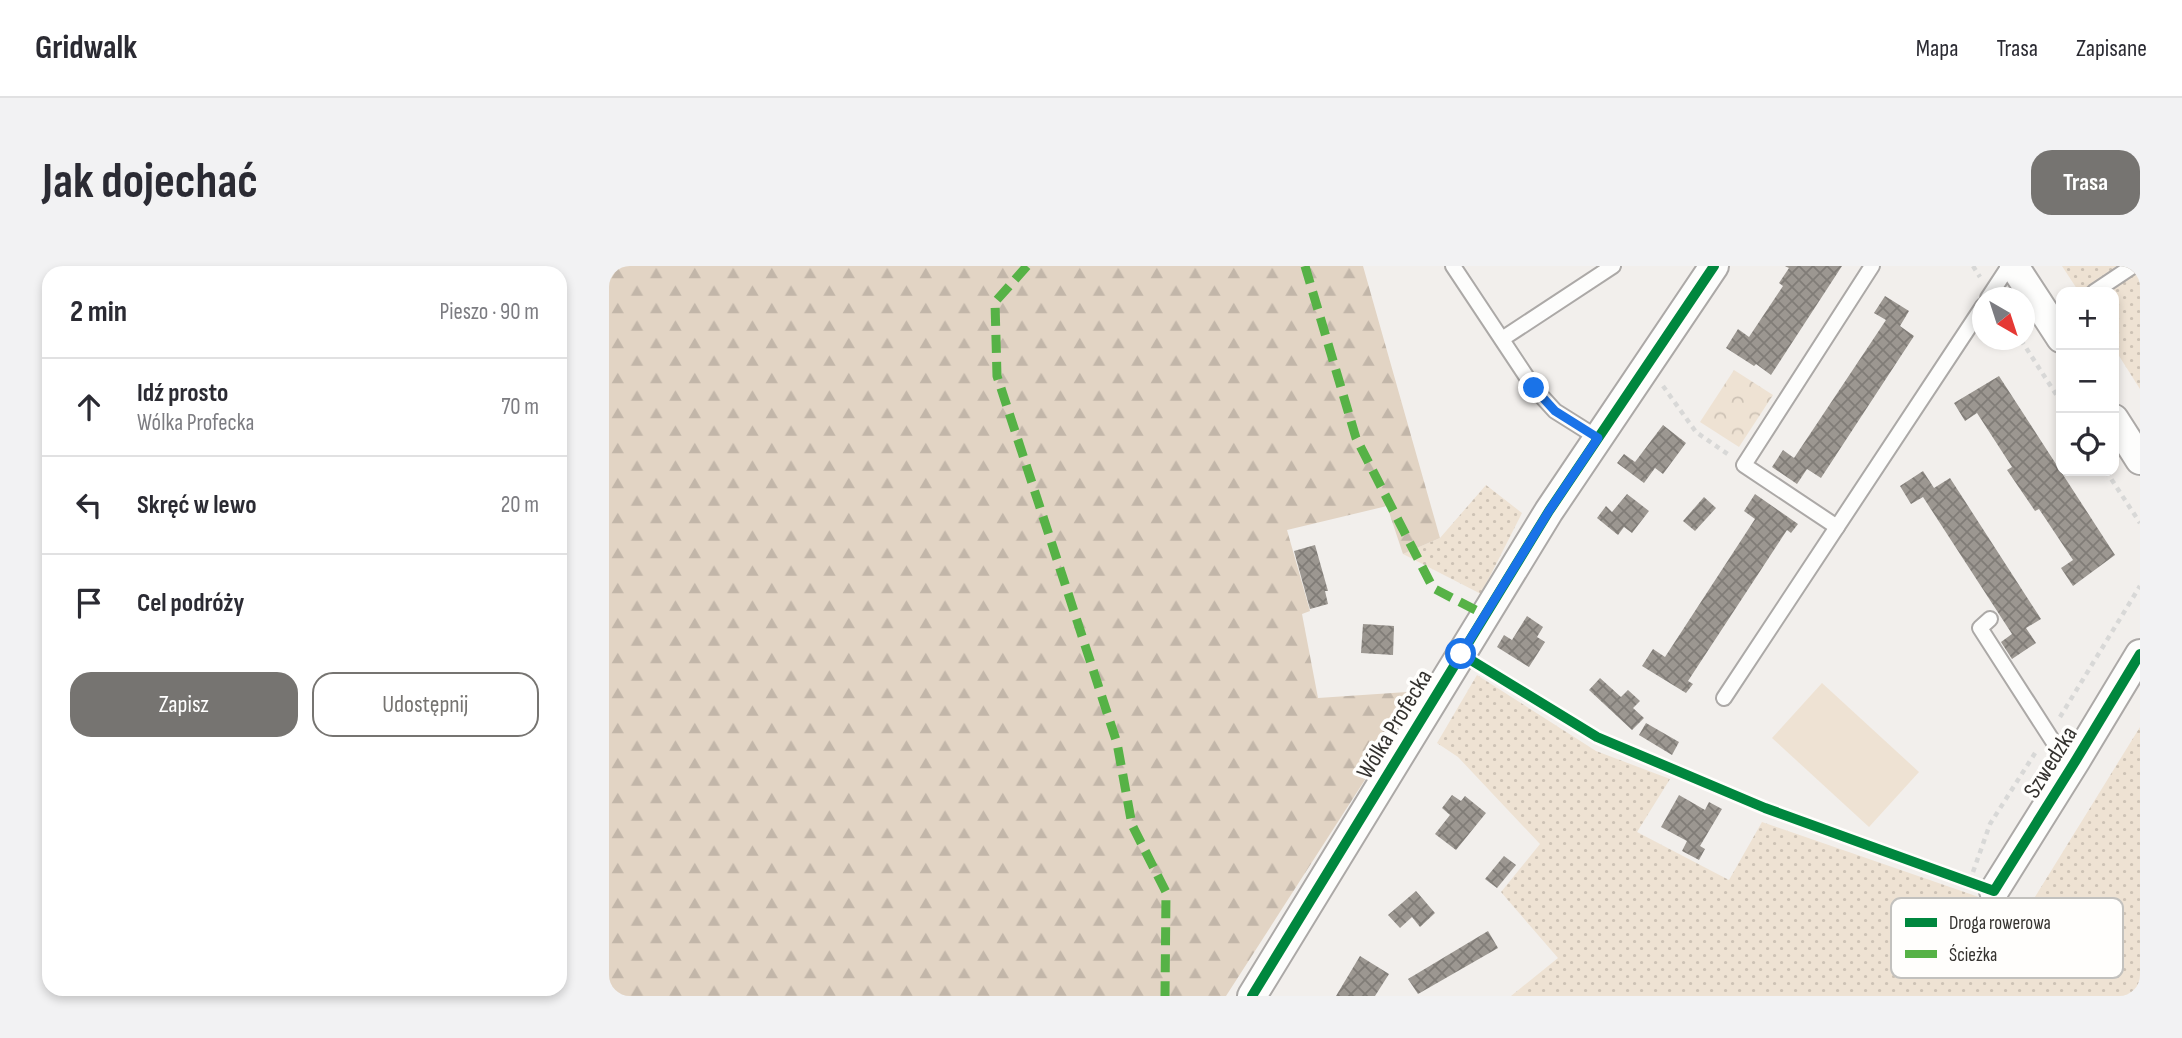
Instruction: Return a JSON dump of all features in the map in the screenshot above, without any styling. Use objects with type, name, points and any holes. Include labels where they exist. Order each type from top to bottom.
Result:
[{"type":"street","name":"Wólka Profecka","points":[[1260,991],[1549,511],[1714,266]]},
{"type":"street","points":[[2012,266],[2056,321]]},
{"type":"street","points":[[2119,427],[2140,460]]},
{"type":"street","name":"Szwedzka","points":[[1994,891],[2140,654]]},
{"type":"lane","points":[[1454,266],[1534,388],[1555,411],[1598,438]]},
{"type":"lane","points":[[1502,339],[1613,266]]},
{"type":"lane","points":[[1837,527],[1744,465],[1872,266]]},
{"type":"lane","points":[[1996,287],[2012,266]]},
{"type":"lane","points":[[2102,287],[2133,266]]},
{"type":"lane","points":[[1724,698],[1972,323]]},
{"type":"lane","points":[[1990,619],[1980,628],[2056,746],[2076,760]]},
{"type":"path","points":[[2027,350],[2056,394]]},
{"type":"path","points":[[1660,382],[1696,432],[1744,465]]},
{"type":"path","points":[[2109,476],[2140,523]]},
{"type":"green space","points":[[609,266],[1363,266],[1440,538],[1403,554],[1387,506],[1287,530],[1310,611],[1302,614],[1318,698],[1422,691],[1226,996],[609,996]]},
{"type":"green space","points":[[2062,266],[2140,266],[2140,389],[2119,356],[2119,287],[2076,287]]},
{"type":"green space","points":[[1734,370],[1773,395],[1739,447],[1700,422]]},
{"type":"green space","points":[[1486,485],[1522,513],[1481,594],[1403,554],[1440,538]]},
{"type":"green space","points":[[1477,675],[1596,751],[1670,779],[1637,832],[1729,880],[1762,822],[1982,898],[1891,898],[1891,978],[2123,978],[2123,898],[2034,898],[2140,727],[2140,996],[1511,996],[1558,958],[1501,892],[1540,844],[1458,757],[1437,743]]},
{"type":"green space","points":[[1822,683],[1919,772],[1869,827],[1772,738]]},
{"type":"building","points":[[1785,266],[1842,266],[1771,375],[1726,348],[1738,329],[1749,337],[1783,286],[1779,283],[1789,268]]},
{"type":"building","points":[[1885,296],[1909,311],[1900,326],[1914,336],[1821,478],[1807,469],[1797,484],[1772,467],[1783,450],[1794,458],[1886,320],[1874,313]]},
{"type":"building","points":[[1999,376],[2056,464],[2056,476],[2064,476],[2115,555],[2073,586],[2061,568],[2073,560],[2039,509],[2035,511],[2007,470],[2012,467],[1977,413],[1965,421],[1954,403]]},
{"type":"building","points":[[1663,425],[1686,443],[1663,474],[1655,468],[1644,483],[1617,463],[1624,454],[1635,462]]},
{"type":"building","points":[[1923,471],[1934,488],[1950,478],[2041,619],[2026,628],[2036,643],[2012,659],[2001,642],[2012,634],[1923,497],[1911,504],[1900,486]]},
{"type":"building","points":[[1627,494],[1649,511],[1632,533],[1624,527],[1618,535],[1597,518],[1606,506],[1612,512]]},
{"type":"building","points":[[1755,494],[1798,524],[1791,533],[1787,530],[1688,681],[1693,684],[1686,693],[1642,666],[1653,649],[1665,657],[1755,519],[1744,511]]},
{"type":"building","points":[[1704,497],[1716,508],[1695,531],[1683,521]]},
{"type":"building","points":[[1315,545],[1328,591],[1325,591],[1328,604],[1310,609],[1294,551]]},
{"type":"building","points":[[1527,616],[1543,627],[1537,637],[1545,642],[1529,667],[1497,647],[1504,635],[1512,640]]},
{"type":"building","points":[[1363,624],[1394,626],[1393,655],[1361,653]]},
{"type":"building","points":[[1600,678],[1621,697],[1628,690],[1640,701],[1633,708],[1644,718],[1632,730],[1589,690]]},
{"type":"building","points":[[1646,723],[1679,742],[1672,755],[1639,735]]},
{"type":"building","points":[[1452,795],[1461,801],[1465,796],[1486,813],[1456,850],[1435,834],[1450,815],[1442,808]]},
{"type":"building","points":[[1679,795],[1705,810],[1709,802],[1722,809],[1700,846],[1705,849],[1699,860],[1682,851],[1687,841],[1661,827]]},
{"type":"building","points":[[1504,856],[1516,865],[1497,888],[1485,879]]},
{"type":"building","points":[[1416,891],[1435,913],[1420,927],[1412,917],[1400,928],[1388,915]]},
{"type":"building","points":[[1488,931],[1498,948],[1418,994],[1408,979]]},
{"type":"building","points":[[1360,956],[1389,974],[1375,996],[1336,996]]},
{"type":"marked path","points":[[1027,266],[995,302],[997,376],[1117,743],[1132,825],[1166,892],[1165,996]]},
{"type":"marked path","points":[[1305,266],[1356,438],[1433,588],[1485,615]]},
{"type":"cycle path","points":[[1252,996],[1549,511],[1714,266]]},
{"type":"cycle path","points":[[1461,654],[1597,737],[1765,808],[1994,891],[2140,654]]},
{"type":"route","points":[[1461,654],[1549,511],[1598,438],[1555,411],[1534,388]]}]
